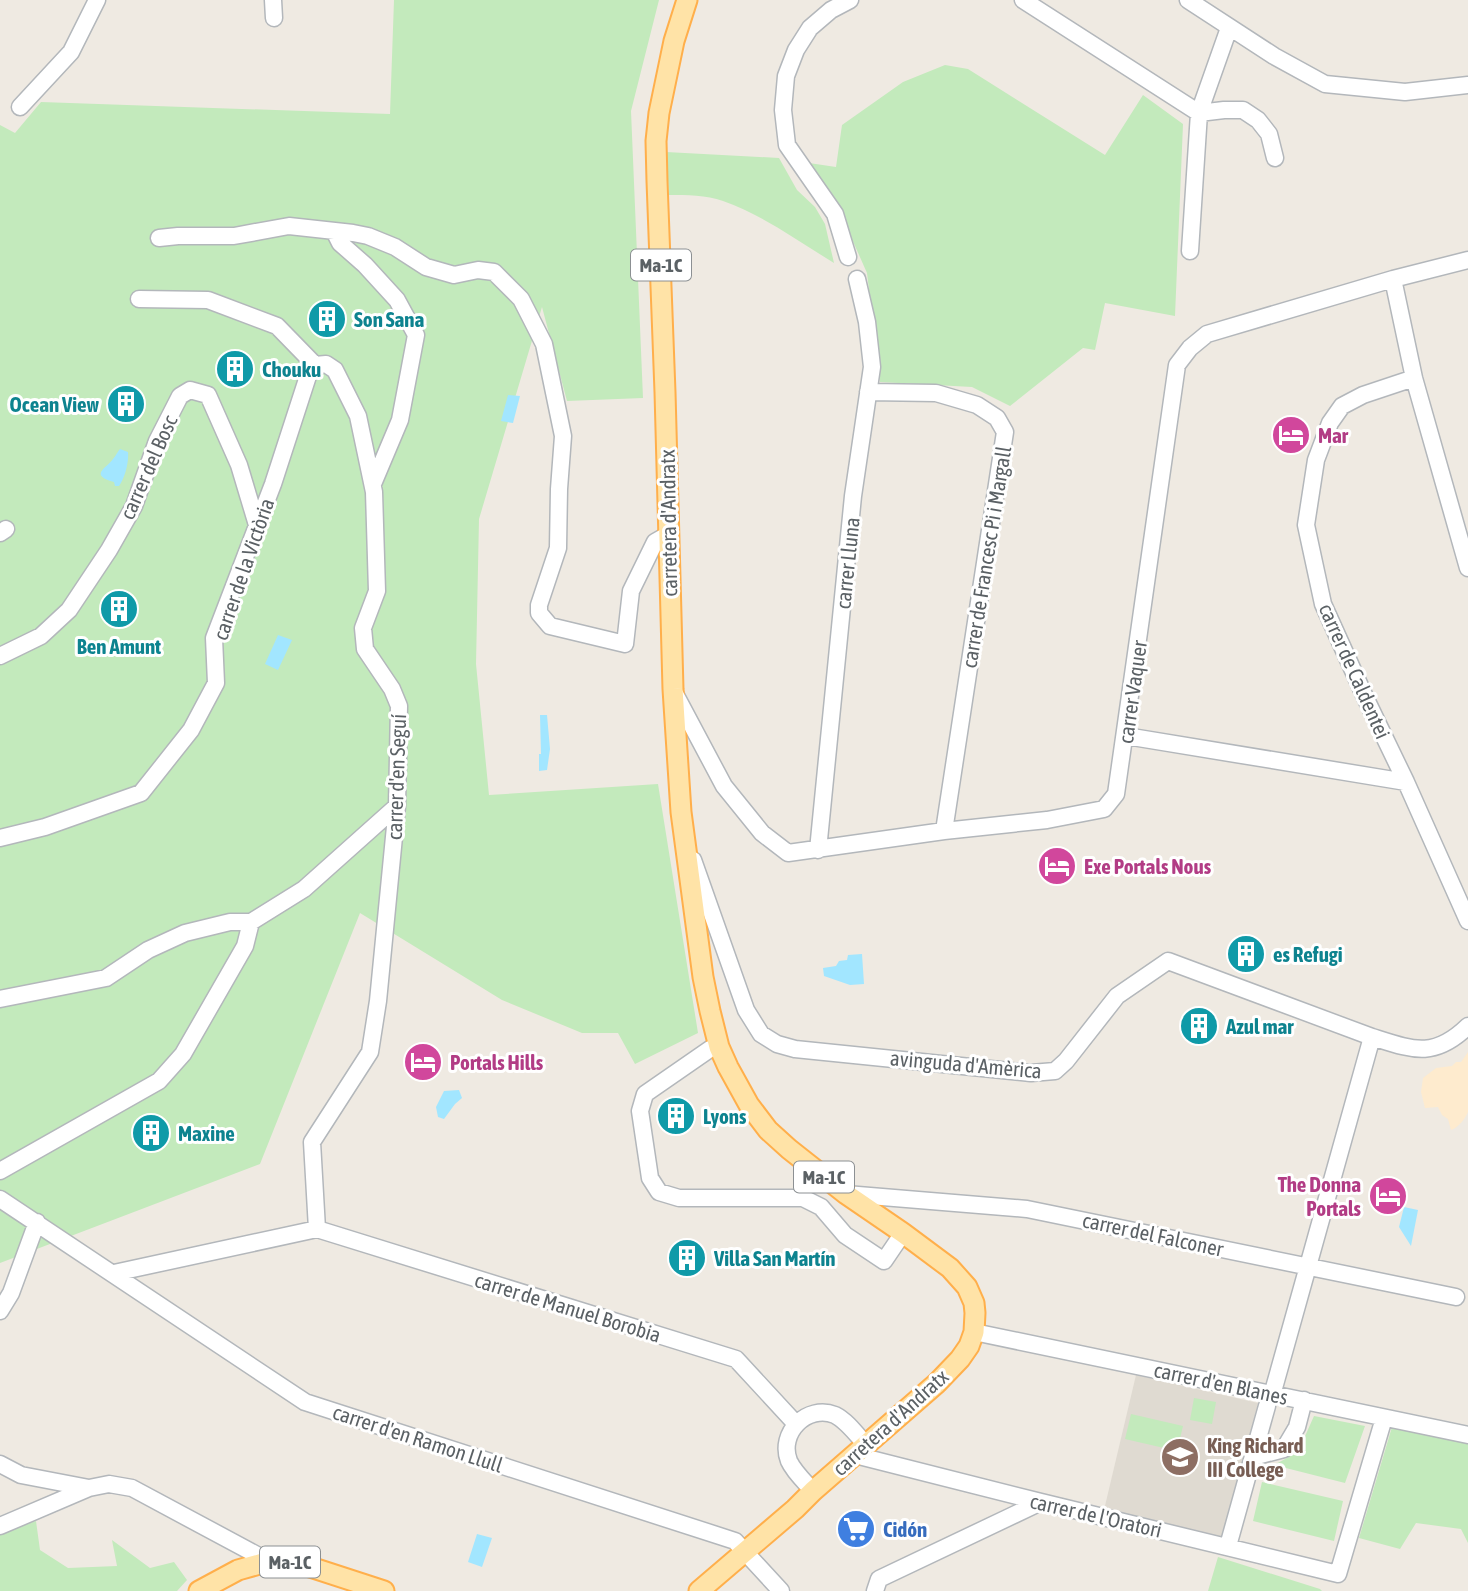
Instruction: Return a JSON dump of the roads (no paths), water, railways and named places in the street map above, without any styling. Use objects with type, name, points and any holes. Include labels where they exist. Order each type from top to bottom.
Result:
[{"type":"main road","name":"carretera d'Andratx","points":[[687,0],[666,76],[656,141],[673,689],[684,835],[703,977],[719,1047],[749,1105],[768,1130],[846,1194],[950,1268],[962,1280],[974,1303],[974,1332],[969,1346],[949,1371],[699,1591]]},
{"type":"main road","name":"Ma-1C","points":[[199,1591],[228,1574],[270,1562],[301,1564],[384,1591]]},
{"type":"street","points":[[20,107],[71,52],[97,0]]},
{"type":"street","points":[[273,0],[274,18]]},
{"type":"street","points":[[848,257],[835,214],[788,145],[783,110],[786,76],[796,50],[810,28],[831,10],[850,0]]},
{"type":"street","points":[[1023,0],[1199,113],[1243,110],[1258,120],[1269,134],[1275,158]]},
{"type":"street","points":[[1188,0],[1274,56],[1325,84],[1405,92],[1468,85]]},
{"type":"street","points":[[1190,251],[1199,113],[1229,28]]},
{"type":"street","points":[[159,238],[234,236],[289,226],[368,236],[394,247],[426,267],[454,275],[478,270],[494,272],[521,299],[544,344],[563,436],[558,548],[539,605],[539,613],[550,626],[625,644],[631,591],[655,542],[669,534]]},
{"type":"street","name":"carrer d'en Seguí","points":[[317,1229],[312,1142],[370,1052],[379,1001],[397,806],[400,706],[365,649],[363,628],[377,591],[373,484],[400,421],[416,335],[397,300],[365,265],[340,243],[334,231]]},
{"type":"street","name":"carrer Vaquer","points":[[673,689],[724,786],[762,833],[788,853],[944,831],[1047,820],[1104,809],[1116,794],[1126,736],[1177,366],[1190,348],[1207,334],[1393,279],[1468,260]]},
{"type":"street","name":"carrer Lluna","points":[[818,849],[853,496],[872,367],[867,322],[857,279]]},
{"type":"street","points":[[1393,279],[1414,378],[1468,568]]},
{"type":"street","points":[[139,299],[208,300],[277,326],[316,365],[326,364],[335,370],[358,416],[373,484]]},
{"type":"street","name":"carrer de la Victòria","points":[[0,838],[44,827],[141,793],[191,730],[216,683],[214,638],[273,484],[309,373],[316,365]]},
{"type":"street","name":"carrer de Caldentei","points":[[1414,378],[1363,395],[1342,406],[1331,423],[1316,460],[1306,525],[1323,604],[1466,912]]},
{"type":"street","name":"carrer del Bosc","points":[[0,656],[41,636],[69,610],[109,550],[134,506],[157,441],[180,396],[190,390],[208,395],[239,465],[257,524]]},
{"type":"street","name":"carrer de Francesc Pi i Margall","points":[[868,393],[936,393],[977,405],[996,418],[1005,432],[944,831]]},
{"type":"street","points":[[1126,736],[1406,782]]},
{"type":"street","points":[[0,999],[106,978],[148,950],[185,933],[230,922],[251,922],[304,889],[397,806]]},
{"type":"street","name":"avinguda d'Amèrica","points":[[684,835],[747,1010],[761,1034],[777,1044],[820,1052],[1031,1073],[1055,1071],[1066,1061],[1117,996],[1168,961],[1372,1037]]},
{"type":"street","points":[[0,1171],[159,1081],[183,1054],[245,946],[251,922]]},
{"type":"street","points":[[1274,1388],[1372,1037],[1400,1046],[1422,1049],[1439,1047],[1454,1040],[1468,1026]]},
{"type":"street","points":[[719,1047],[710,1049],[645,1094],[640,1111],[650,1178],[659,1192],[679,1198],[803,1198],[821,1207],[845,1235],[884,1261],[903,1233]]},
{"type":"street","name":"carrer del Falconer","points":[[846,1194],[1027,1209],[1456,1297]]},
{"type":"street","name":"carrer d'en Ramon Llull","points":[[0,1199],[305,1402],[735,1541],[746,1551]]},
{"type":"street","points":[[0,1311],[11,1293],[37,1222]]},
{"type":"street","points":[[114,1273],[317,1229]]},
{"type":"street","name":"carrer de Manuel Borobia","points":[[317,1229],[736,1359],[796,1424]]},
{"type":"street","name":"carrer d'en Blanes","points":[[974,1332],[1468,1434]]},
{"type":"street","points":[[1253,1457],[1284,1449],[1297,1427],[1304,1400]]},
{"type":"street","points":[[1228,1546],[1267,1406]]},
{"type":"street","points":[[813,1491],[792,1466],[787,1453],[789,1434],[796,1424],[811,1414],[833,1415],[846,1423],[860,1450]]},
{"type":"street","name":"carrer de l'Oratori","points":[[860,1450],[1041,1502],[1338,1574],[1384,1418]]},
{"type":"street","points":[[0,1464],[21,1475],[89,1488]]},
{"type":"street","points":[[0,1526],[89,1488],[109,1484],[132,1488],[270,1562]]},
{"type":"street","points":[[875,1591],[879,1579],[1041,1502]]},
{"type":"street","points":[[746,1551],[781,1591]]},
{"type":"water","points":[[508,395],[520,396],[513,423],[501,421]]},
{"type":"water","points":[[120,449],[128,452],[128,460],[121,483],[115,486],[114,482],[101,474]]},
{"type":"water","points":[[278,635],[292,640],[278,670],[265,664]]},
{"type":"water","points":[[540,715],[547,715],[550,749],[547,770],[539,771],[541,754]]},
{"type":"water","points":[[862,954],[864,984],[850,985],[824,976],[823,968],[836,966],[839,961],[847,960],[848,955]]},
{"type":"water","points":[[459,1090],[462,1098],[444,1119],[438,1117],[436,1107],[444,1091]]},
{"type":"water","points":[[1404,1207],[1418,1210],[1411,1246],[1399,1227]]},
{"type":"water","points":[[477,1534],[492,1538],[482,1567],[468,1562]]},
{"type":"place","name":"Son Sana","points":[[327,319]]},
{"type":"place","name":"Chouku","points":[[235,369]]},
{"type":"place","name":"Ocean View","points":[[126,404]]},
{"type":"place","name":"Mar","points":[[1291,435]]},
{"type":"place","name":"Ben Amunt","points":[[119,609]]},
{"type":"place","name":"Exe Portals Nous","points":[[1057,866]]},
{"type":"place","name":"es Refugi","points":[[1246,954]]},
{"type":"place","name":"Azul mar","points":[[1199,1026]]},
{"type":"place","name":"Portals Hills","points":[[423,1062]]},
{"type":"place","name":"Lyons","points":[[676,1116]]},
{"type":"place","name":"Maxine","points":[[151,1133]]},
{"type":"place","name":"The Donna Portals","points":[[1388,1196]]},
{"type":"place","name":"Villa San Martín","points":[[687,1258]]},
{"type":"place","name":"King Richard III College","points":[[1180,1457]]},
{"type":"place","name":"Cidón","points":[[856,1529]]}]
